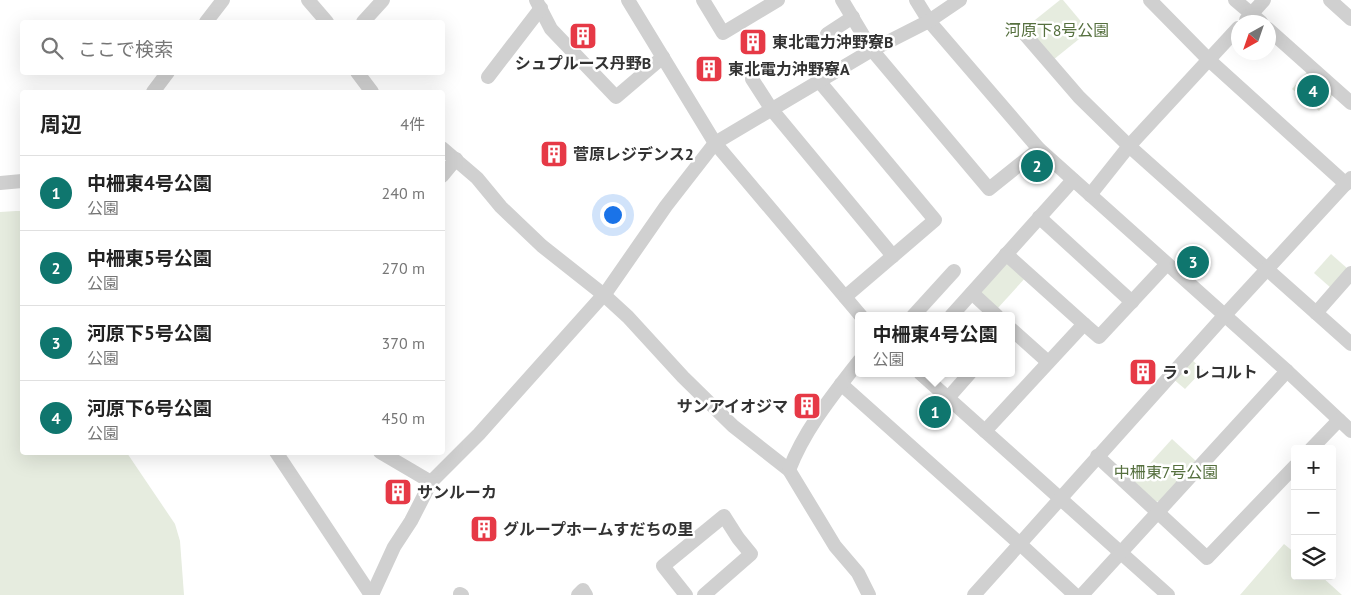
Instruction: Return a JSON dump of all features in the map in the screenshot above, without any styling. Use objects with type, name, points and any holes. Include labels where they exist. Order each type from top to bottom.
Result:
[{"type":"street","points":[[208,20],[223,0]]},
{"type":"street","points":[[308,0],[325,20]]},
{"type":"street","points":[[365,20],[383,0]]},
{"type":"street","points":[[628,0],[715,143],[858,312]]},
{"type":"street","points":[[704,0],[723,33],[775,1]]},
{"type":"street","points":[[842,0],[872,50],[989,189],[1038,149]]},
{"type":"street","points":[[916,0],[929,21],[1038,149],[1287,371],[1351,431]]},
{"type":"street","points":[[372,595],[394,547],[411,521],[431,482],[479,434],[604,295],[666,206],[715,143],[872,50],[929,21],[960,0]]},
{"type":"street","points":[[974,595],[1097,456],[1348,181],[1209,60],[1150,0]]},
{"type":"street","points":[[1235,0],[1248,15]]},
{"type":"street","points":[[1255,15],[1264,0]]},
{"type":"street","points":[[1330,0],[1351,19]]},
{"type":"street","points":[[488,77],[538,4],[552,29],[616,97],[663,57]]},
{"type":"street","points":[[827,34],[853,17]]},
{"type":"street","points":[[1022,31],[1079,97],[1129,146],[1351,344]]},
{"type":"street","points":[[1090,195],[1129,146],[1231,36]]},
{"type":"street","points":[[1276,36],[1351,103]]},
{"type":"street","points":[[154,90],[166,75]]},
{"type":"street","points":[[359,75],[370,90]]},
{"type":"street","points":[[752,79],[772,110],[893,256]]},
{"type":"street","points":[[819,81],[935,220],[845,297]]},
{"type":"street","points":[[445,150],[477,178],[501,207],[542,246],[604,295],[628,317],[683,377],[734,426],[788,470],[835,546],[858,573],[869,595]]},
{"type":"street","points":[[445,172],[456,159]]},
{"type":"street","points":[[955,312],[1073,180]]},
{"type":"street","points":[[0,183],[20,181]]},
{"type":"street","points":[[1039,218],[1132,302]]},
{"type":"street","points":[[1006,254],[1098,337],[1166,265]]},
{"type":"street","points":[[917,312],[954,271]]},
{"type":"street","points":[[1316,313],[1351,273]]},
{"type":"street","points":[[972,293],[993,312]]},
{"type":"street","points":[[985,431],[1084,324]]},
{"type":"street","points":[[1015,333],[1048,362]]},
{"type":"street","points":[[788,470],[798,447],[824,406],[855,367]]},
{"type":"street","points":[[1082,595],[1287,371]]},
{"type":"street","points":[[924,377],[1168,595]]},
{"type":"street","points":[[948,398],[966,377]]},
{"type":"street","points":[[841,384],[1075,595]]},
{"type":"street","points":[[1315,445],[1339,420]]},
{"type":"street","points":[[278,455],[372,595]]},
{"type":"street","points":[[385,455],[431,482]]},
{"type":"street","points":[[1097,456],[1208,558],[1291,470]]},
{"type":"street","points":[[686,595],[663,566],[724,516],[751,554],[704,595]]},
{"type":"street","points":[[578,595],[583,590],[586,595]]},
{"type":"green space","name":"河原下8号公園","points":[[1060,0],[1063,0],[1089,31],[1053,60],[1025,28]]},
{"type":"green space","points":[[1308,71],[1334,93],[1319,111],[1292,89]]},
{"type":"green space","points":[[1038,155],[1050,168],[1037,180],[1025,165]]},
{"type":"green space","points":[[20,211],[20,455],[128,455],[175,524],[180,541],[184,595],[0,595],[0,212]]},
{"type":"green space","points":[[1193,247],[1207,259],[1193,276],[1178,264]]},
{"type":"green space","points":[[1331,254],[1348,269],[1331,288],[1314,273]]},
{"type":"green space","points":[[1007,259],[1027,276],[997,309],[978,292]]},
{"type":"green space","points":[[1190,358],[1203,370],[1185,389],[1172,378]]},
{"type":"green space","points":[[939,397],[951,406],[931,428],[920,419]]},
{"type":"green space","name":"中柵東7号公園","points":[[1172,439],[1197,462],[1164,499],[1156,502],[1134,481]]},
{"type":"green space","points":[[1284,544],[1291,550],[1291,580],[1325,580],[1342,595],[1240,595]]},
{"type":"place","name":"シュプルース丹野B","points":[[583,36]]},
{"type":"place","name":"東北電力沖野寮B","points":[[753,42]]},
{"type":"place","name":"東北電力沖野寮A","points":[[709,69]]},
{"type":"place","name":"河原下6号公園","points":[[1313,91]]},
{"type":"place","name":"菅原レジデンス2","points":[[554,154]]},
{"type":"place","name":"中柵東5号公園","points":[[1037,166]]},
{"type":"place","name":"河原下5号公園","points":[[1193,262]]},
{"type":"place","name":"ラ・レコルト","points":[[1143,372]]},
{"type":"place","name":"サンアイオジマ","points":[[807,406]]},
{"type":"place","name":"中柵東4号公園","points":[[935,412]]},
{"type":"place","name":"サンルーカ","points":[[398,492]]},
{"type":"place","name":"グループホームすだちの里","points":[[484,529]]}]
